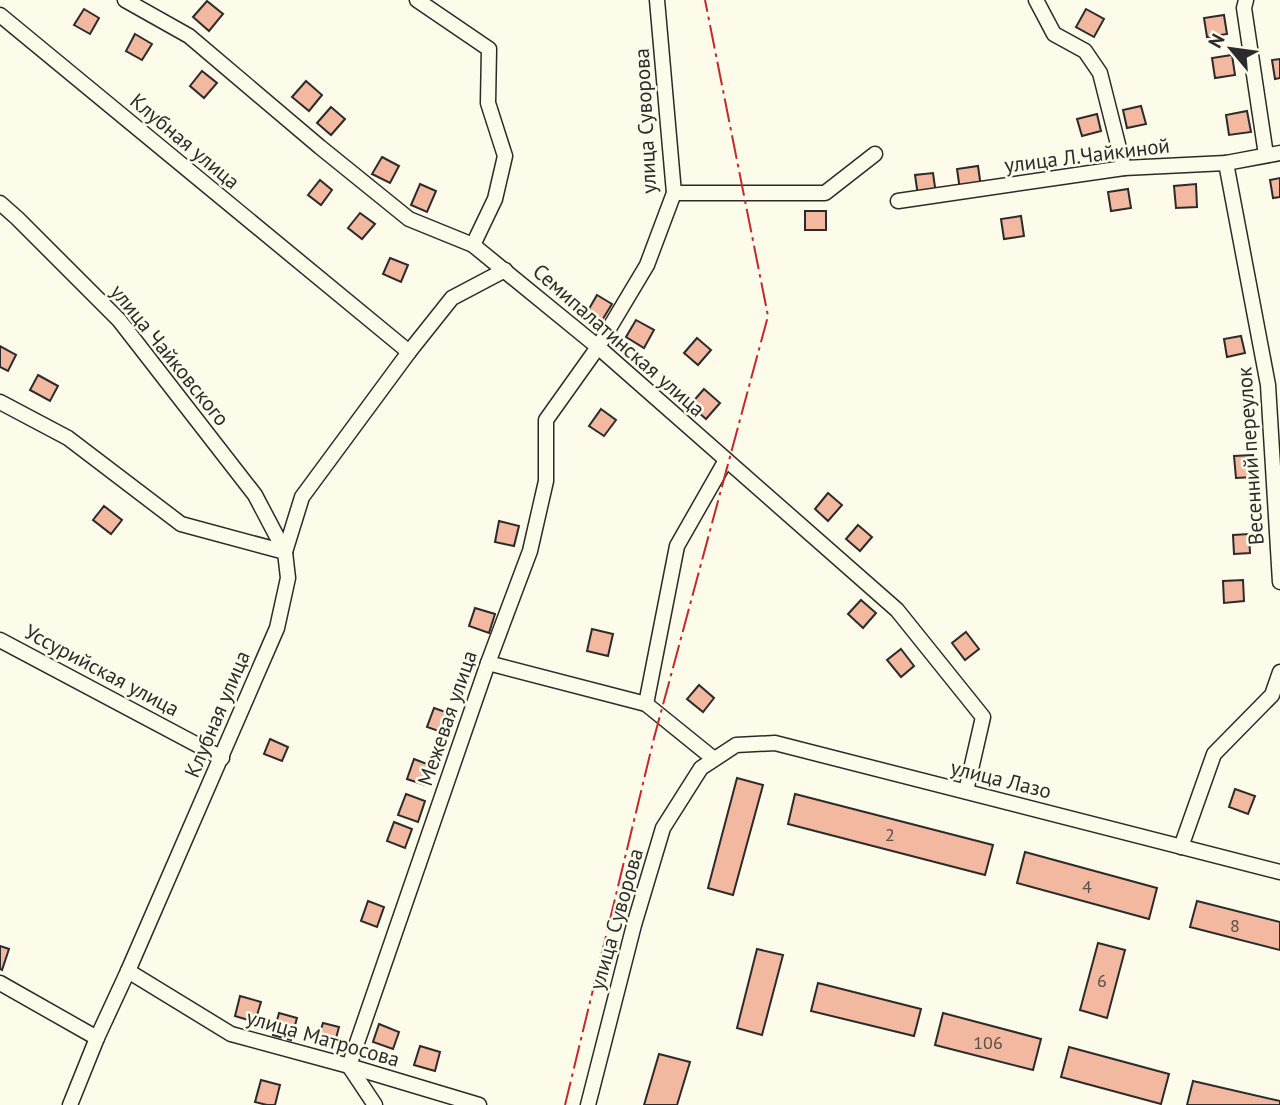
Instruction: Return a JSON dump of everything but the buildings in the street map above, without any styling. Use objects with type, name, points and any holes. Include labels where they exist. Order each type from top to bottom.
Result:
[{"type":"street","name":"Семипалатинская улица","points":[[125,0],[189,36],[409,219],[473,245],[505,270],[897,610],[983,717],[966,792]]},
{"type":"street","points":[[416,0],[489,49],[488,103],[505,156],[495,199],[473,245]]},
{"type":"street","name":"улица Суворова","points":[[598,348],[647,265],[674,193],[657,0]]},
{"type":"street","points":[[1036,0],[1054,34],[1085,51],[1100,73],[1124,168]]},
{"type":"street","points":[[1246,0],[1244,8],[1273,154]]},
{"type":"street","name":"Клубная улица","points":[[0,15],[408,352]]},
{"type":"street","points":[[674,193],[824,193],[875,154]]},
{"type":"street","name":"улица Л.Чайкиной","points":[[898,201],[1124,168],[1226,163],[1273,154]]},
{"type":"street","name":"Весенний переулок","points":[[1226,163],[1268,385],[1280,582]]},
{"type":"street","name":"улица Чайковского","points":[[0,203],[119,320],[255,495],[285,552]]},
{"type":"street","name":"Клубная улица","points":[[70,1105],[277,628],[288,578],[285,552],[302,497],[408,352],[452,298],[505,270]]},
{"type":"street","name":"Межевая улица","points":[[349,1066],[488,663],[530,551],[546,481],[546,420],[598,348]]},
{"type":"street","points":[[0,402],[68,438],[181,524],[285,552]]},
{"type":"street","points":[[646,704],[677,546],[726,460]]},
{"type":"street","name":"Уссурийская улица","points":[[0,640],[222,758]]},
{"type":"street","points":[[488,663],[646,704],[714,759]]},
{"type":"street","points":[[1181,846],[1214,754],[1272,695],[1280,672]]},
{"type":"street","name":"улица Лазо","points":[[714,759],[736,745],[775,743],[1280,872]]},
{"type":"street","name":"улица Суворова","points":[[588,1105],[634,925],[663,828],[701,768],[714,759]]},
{"type":"street","name":"улица Матросова","points":[[128,971],[231,1034],[479,1105]]},
{"type":"street","points":[[0,983],[97,1038]]},
{"type":"street","points":[[349,1066],[375,1105]]},
{"type":"power","points":[[565,1105],[654,738],[768,316],[705,0]]}]
